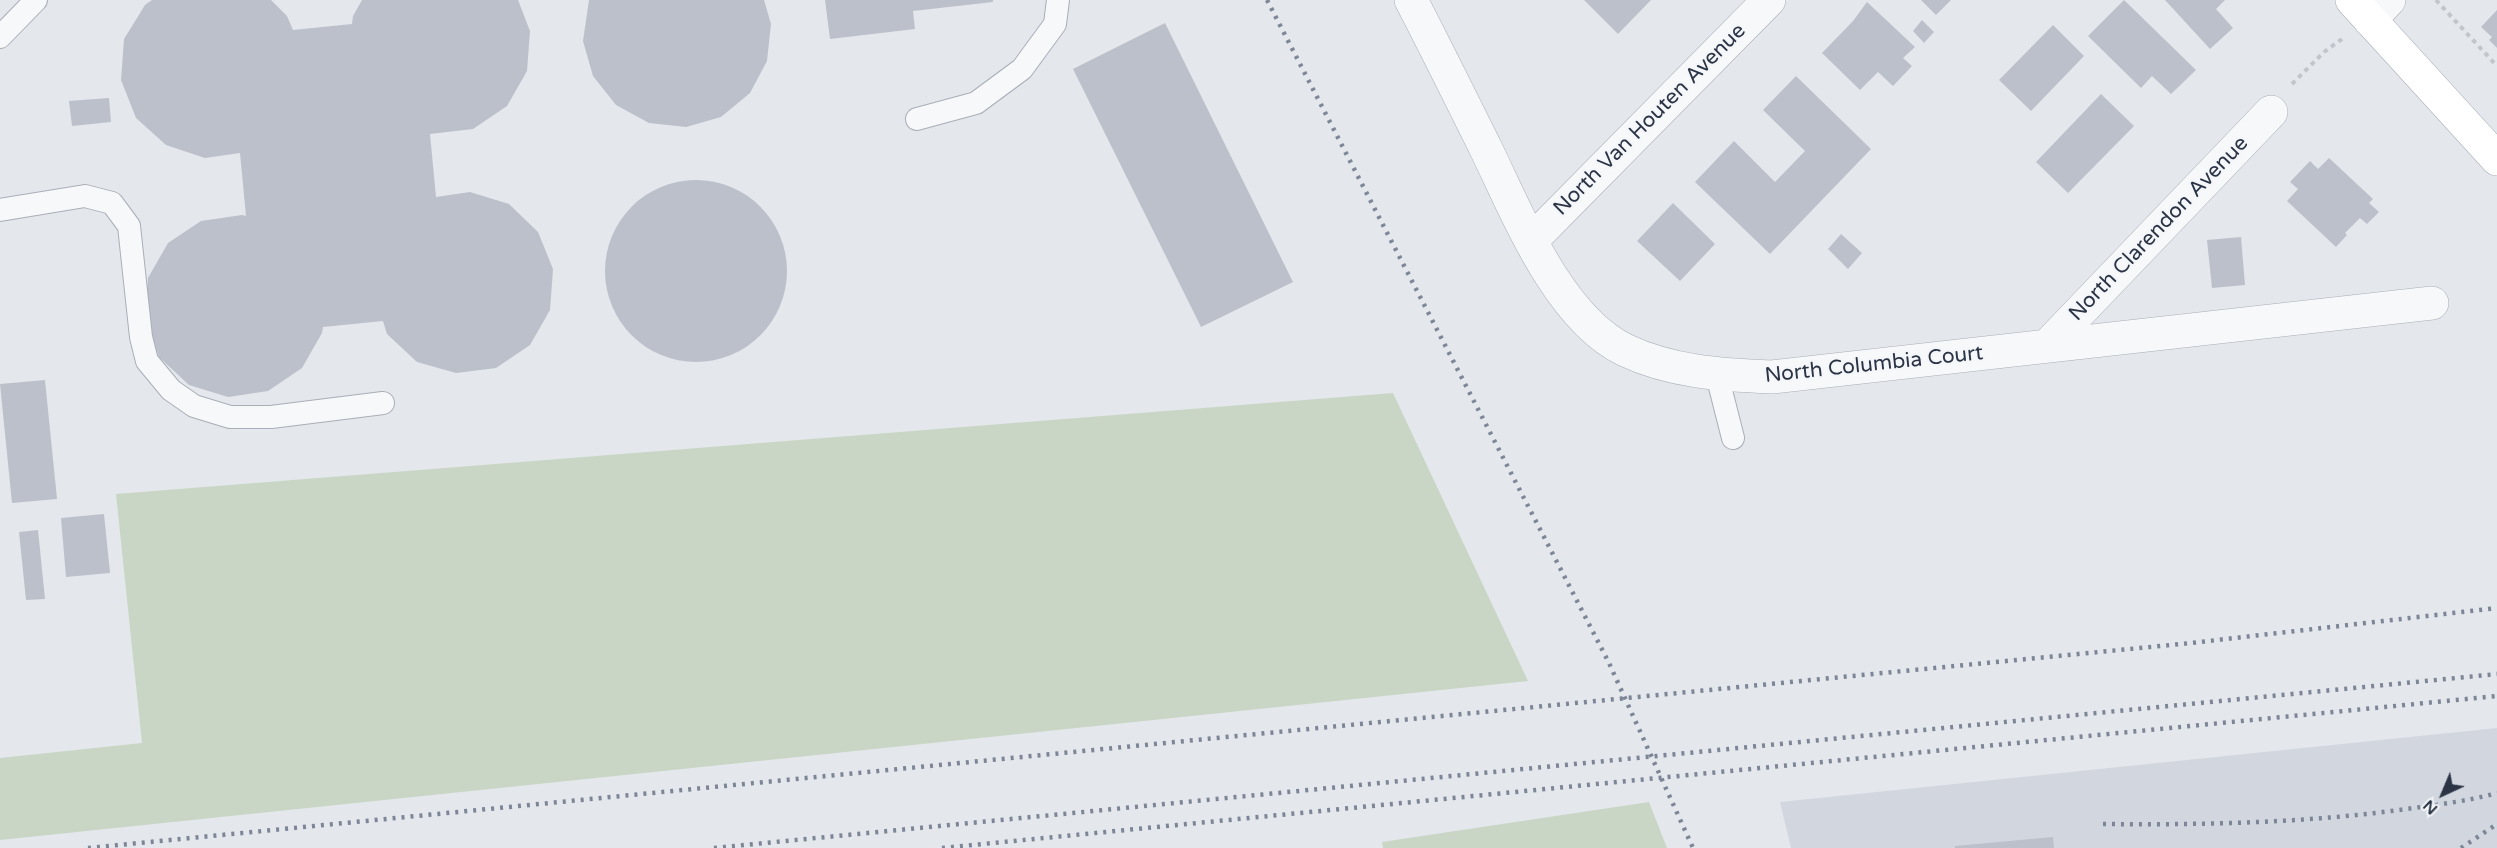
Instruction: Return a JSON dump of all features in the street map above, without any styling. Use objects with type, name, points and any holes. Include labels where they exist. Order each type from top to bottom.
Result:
[{"type":"main road","points":[[2370,7],[2497,159]]},
{"type":"street","name":"North Columbia Court","points":[[1412,0],[1531,241],[1569,301],[1588,323],[1614,343],[1623,349],[1661,364],[1717,375],[1772,378],[2432,303]]},
{"type":"street","name":"North Van Houten Avenue","points":[[1531,241],[1769,0]]},
{"type":"street","name":"North Clarendon Avenue","points":[[2047,346],[2271,112]]},
{"type":"lane","points":[[0,37],[36,0]]},
{"type":"lane","points":[[917,119],[976,103],[1022,69],[1055,24],[1058,0]]},
{"type":"lane","points":[[0,210],[85,196],[112,203],[129,226],[141,337],[147,361],[171,390],[194,406],[230,417],[271,417],[382,403]]},
{"type":"lane","points":[[1717,375],[1732,438]]},
{"type":"path","points":[[2436,0],[2497,66]]},
{"type":"path","points":[[2296,78],[2324,52]]},
{"type":"shaded area","points":[[2497,728],[2497,848],[1791,848],[1780,802]]},
{"type":"green space","points":[[1393,393],[1528,681],[0,840],[0,758],[142,743],[116,494]]},
{"type":"green space","points":[[1649,802],[1667,848],[1383,848],[1382,842]]},
{"type":"building","points":[[152,0],[271,0],[287,16],[293,30],[352,24],[353,16],[362,0],[518,0],[530,31],[527,71],[507,106],[473,129],[430,134],[436,197],[470,192],[509,204],[538,232],[553,269],[550,310],[530,345],[496,368],[456,373],[417,362],[387,334],[383,321],[323,327],[322,333],[302,368],[268,391],[228,397],[189,385],[159,357],[145,319],[148,278],[168,243],[201,221],[246,216],[240,153],[205,158],[166,145],[136,118],[121,80],[124,39],[145,5]]},
{"type":"building","points":[[589,0],[764,0],[771,24],[767,61],[750,93],[721,117],[686,127],[649,123],[616,105],[593,76],[583,41]]},
{"type":"building","points":[[825,0],[993,0],[993,2],[913,11],[915,29],[830,39]]},
{"type":"building","points":[[1584,0],[1651,0],[1618,34]]},
{"type":"building","points":[[1921,0],[1951,0],[1936,15]]},
{"type":"building","points":[[2124,0],[2196,70],[2171,94],[2152,76],[2141,88],[2088,36]]},
{"type":"building","points":[[2165,0],[2225,0],[2216,9],[2233,28],[2210,49]]},
{"type":"building","points":[[1867,2],[1915,47],[1903,58],[1912,66],[1893,86],[1878,72],[1860,90],[1822,53],[1853,21]]},
{"type":"building","points":[[2497,10],[2497,48],[2489,40],[2492,37],[2481,27]]},
{"type":"building","points":[[1922,20],[1934,32],[1924,43],[1913,31]]},
{"type":"building","points":[[1165,23],[1293,282],[1201,327],[1073,69]]},
{"type":"building","points":[[2053,25],[2084,56],[2031,111],[1999,80]]},
{"type":"building","points":[[1796,76],[1871,149],[1770,254],[1695,182],[1734,141],[1775,182],[1805,151],[1763,110]]},
{"type":"building","points":[[2101,94],[2134,126],[2068,193],[2036,162]]},
{"type":"building","points":[[109,98],[111,122],[72,126],[69,101]]},
{"type":"building","points":[[2329,158],[2373,199],[2369,203],[2379,212],[2367,224],[2360,218],[2345,233],[2347,235],[2336,247],[2287,201],[2298,189],[2290,182],[2310,161],[2318,169]]},
{"type":"building","points":[[696,180],[731,187],[747,195],[761,206],[772,220],[780,236],[787,271],[780,306],[772,322],[761,336],[747,347],[731,355],[696,362],[661,355],[645,347],[631,336],[620,322],[612,306],[605,271],[612,236],[620,220],[631,206],[645,195],[661,187]]},
{"type":"building","points":[[1673,203],[1715,244],[1680,281],[1637,241]]},
{"type":"building","points":[[1841,234],[1862,253],[1848,269],[1828,249]]},
{"type":"building","points":[[2241,237],[2245,285],[2212,288],[2207,240]]},
{"type":"building","points":[[45,380],[57,499],[12,503],[0,384]]},
{"type":"building","points":[[104,514],[110,573],[66,577],[61,518]]},
{"type":"building","points":[[38,530],[45,599],[26,600],[19,532]]},
{"type":"building","points":[[2053,837],[2054,848],[1955,848],[1955,846]]},
{"type":"railway","points":[[1267,0],[1609,663],[1693,848]]},
{"type":"railway","points":[[88,848],[2191,643],[2497,608]]},
{"type":"railway","points":[[714,848],[2497,674]]},
{"type":"railway","points":[[942,848],[2497,696]]},
{"type":"railway","points":[[2103,824],[2293,820],[2369,814],[2497,793]]},
{"type":"railway","points":[[2461,848],[2497,824]]}]
